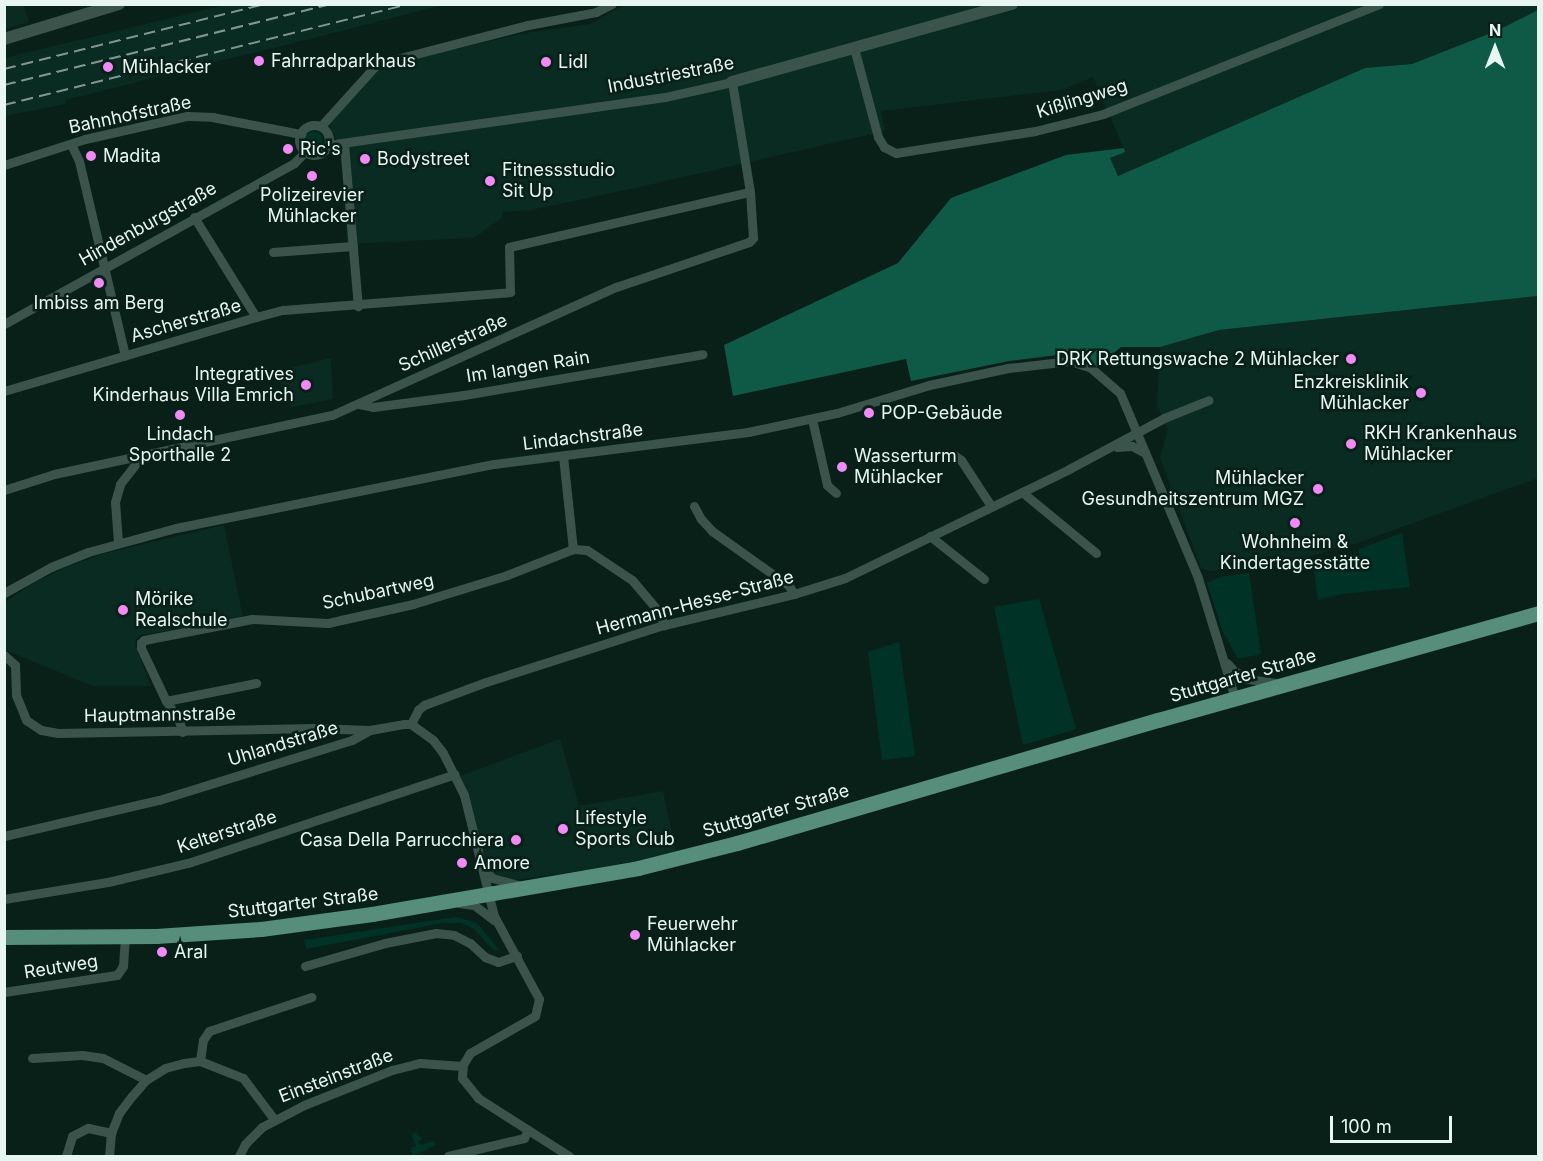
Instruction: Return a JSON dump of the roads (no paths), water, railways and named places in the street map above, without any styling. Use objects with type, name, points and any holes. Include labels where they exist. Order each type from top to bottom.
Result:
[{"type":"main road","name":"Stuttgarter Straße","points":[[4,937],[125,937],[261,929],[443,902],[629,870],[706,852],[1235,698],[1539,613]]},
{"type":"street","points":[[4,39],[119,4]]},
{"type":"street","points":[[321,126],[329,136],[329,145],[319,155],[305,152],[299,142],[300,134],[307,127],[321,126],[376,64],[528,25],[596,12],[612,4]]},
{"type":"street","name":"Industriestraße","points":[[329,145],[665,97],[732,82],[1012,4]]},
{"type":"street","name":"Kißlingweg","points":[[854,48],[878,137],[884,147],[896,153],[1035,131],[1103,114],[1379,4]]},
{"type":"street","name":"Schillerstraße","points":[[4,490],[54,474],[311,422],[359,404],[616,287],[752,240],[750,192],[732,82]]},
{"type":"street","name":"Bahnhofstraße","points":[[4,165],[149,124],[199,115],[300,134]]},
{"type":"street","points":[[72,144],[79,161],[125,356]]},
{"type":"street","points":[[344,144],[358,306]]},
{"type":"street","name":"Hindenburgstraße","points":[[4,324],[294,163],[305,152]]},
{"type":"street","name":"Ascherstraße","points":[[4,391],[283,310],[358,306],[510,292],[509,247],[750,192]]},
{"type":"street","points":[[194,217],[256,317]]},
{"type":"street","points":[[273,252],[353,246]]},
{"type":"street","name":"Im langen Rain","points":[[359,404],[373,407],[464,395],[703,354]]},
{"type":"street","name":"Lindachstraße","points":[[4,593],[51,567],[118,542],[494,464],[733,435],[812,419],[929,385],[1008,368],[1057,361],[1070,361],[1091,368],[1111,383],[1126,406],[1137,434]]},
{"type":"street","name":"Hermann-Hesse-Straße","points":[[411,724],[418,710],[424,705],[664,625],[794,594],[845,578],[1106,450],[1164,418],[1209,400]]},
{"type":"street","points":[[1126,406],[1143,423],[1164,418]]},
{"type":"street","points":[[1106,450],[1127,429],[1126,406]]},
{"type":"street","points":[[1147,455],[1148,435],[1164,418]]},
{"type":"street","points":[[812,419],[827,485],[836,493]]},
{"type":"street","points":[[1137,434],[1198,578],[1235,698]]},
{"type":"street","name":"Hermann-Hesse-Straße","points":[[1106,450],[1132,446],[1147,455]]},
{"type":"street","points":[[118,542],[115,502],[120,484],[144,455]]},
{"type":"street","points":[[954,455],[961,460],[991,506]]},
{"type":"street","points":[[563,456],[573,549],[587,550],[632,580],[660,613],[664,625]]},
{"type":"street","points":[[1022,492],[1095,553]]},
{"type":"street","points":[[694,506],[701,519],[712,531],[784,582],[794,594]]},
{"type":"street","points":[[930,536],[984,579]]},
{"type":"street","name":"Schubartweg","points":[[182,732],[180,723],[166,701],[141,648],[144,640],[252,619],[328,623],[413,604],[507,575],[573,549]]},
{"type":"street","name":"Hauptmannstraße","points":[[4,655],[15,664],[19,708],[26,720],[41,730],[57,733],[370,730]]},
{"type":"street","points":[[1222,656],[1233,670],[1248,679],[1273,683],[1303,679]]},
{"type":"street","points":[[166,701],[256,683]]},
{"type":"street","points":[[411,724],[433,740],[455,774],[469,811],[486,895],[496,922],[539,999],[538,1012],[529,1020],[474,1049],[462,1066],[462,1078],[472,1094],[569,1156]]},
{"type":"street","name":"Uhlandstraße","points":[[4,836],[159,800],[352,740],[370,730],[411,724]]},
{"type":"street","name":"Kelterstraße","points":[[4,899],[108,882],[188,863],[455,774]]},
{"type":"street","points":[[481,866],[492,878],[503,883],[541,886]]},
{"type":"street","points":[[443,902],[474,905],[496,922]]},
{"type":"street","points":[[305,966],[385,943],[436,933],[454,935],[470,943],[485,957],[498,962],[517,956]]},
{"type":"street","name":"Reutweg","points":[[4,992],[117,975],[123,966],[125,937]]},
{"type":"street","points":[[201,1061],[203,1040],[209,1031],[311,997]]},
{"type":"street","points":[[32,1058],[82,1055],[103,1058],[146,1080]]},
{"type":"street","points":[[109,1156],[111,1133],[119,1113],[146,1080],[165,1068],[201,1061],[243,1078],[274,1119]]},
{"type":"street","name":"Einsteinstraße","points":[[239,1156],[245,1144],[274,1119],[392,1070],[420,1063],[462,1066]]},
{"type":"street","points":[[66,1156],[72,1136],[88,1128],[111,1133]]},
{"type":"street","points":[[448,1156],[524,1138],[528,1130]]},
{"type":"railway","points":[[4,69],[264,4]]},
{"type":"railway","points":[[4,85],[331,4]]},
{"type":"railway","points":[[4,105],[408,4]]},
{"type":"place","name":"Fahrradparkhaus","points":[[259,61]]},
{"type":"place","name":"Lidl","points":[[546,62]]},
{"type":"place","name":"Mühlacker","points":[[108,67]]},
{"type":"place","name":"Ric's","points":[[288,149]]},
{"type":"place","name":"Madita","points":[[91,156]]},
{"type":"place","name":"Bodystreet","points":[[365,159]]},
{"type":"place","name":"Polizeirevier Mühlacker","points":[[312,176]]},
{"type":"place","name":"Fitnessstudio Sit Up","points":[[490,181]]},
{"type":"place","name":"Imbiss am Berg","points":[[99,283]]},
{"type":"place","name":"DRK Rettungswache 2 Mühlacker","points":[[1351,359]]},
{"type":"place","name":"Integratives Kinderhaus Villa Emrich","points":[[306,385]]},
{"type":"place","name":"Enzkreisklinik Mühlacker","points":[[1421,393]]},
{"type":"place","name":"POP-Gebäude","points":[[869,413]]},
{"type":"place","name":"Lindach Sporthalle 2","points":[[180,415]]},
{"type":"place","name":"RKH Krankenhaus Mühlacker","points":[[1351,444]]},
{"type":"place","name":"Wasserturm Mühlacker","points":[[842,467]]},
{"type":"place","name":"Mühlacker Gesundheitszentrum MGZ","points":[[1318,489]]},
{"type":"place","name":"Wohnheim & Kindertagesstätte","points":[[1295,523]]},
{"type":"place","name":"Mörike Realschule","points":[[123,610]]},
{"type":"place","name":"Lifestyle Sports Club","points":[[563,829]]},
{"type":"place","name":"Casa Della Parrucchiera","points":[[516,840]]},
{"type":"place","name":"Amore","points":[[462,863]]},
{"type":"place","name":"Feuerwehr Mühlacker","points":[[635,935]]},
{"type":"place","name":"Aral","points":[[162,952]]}]
